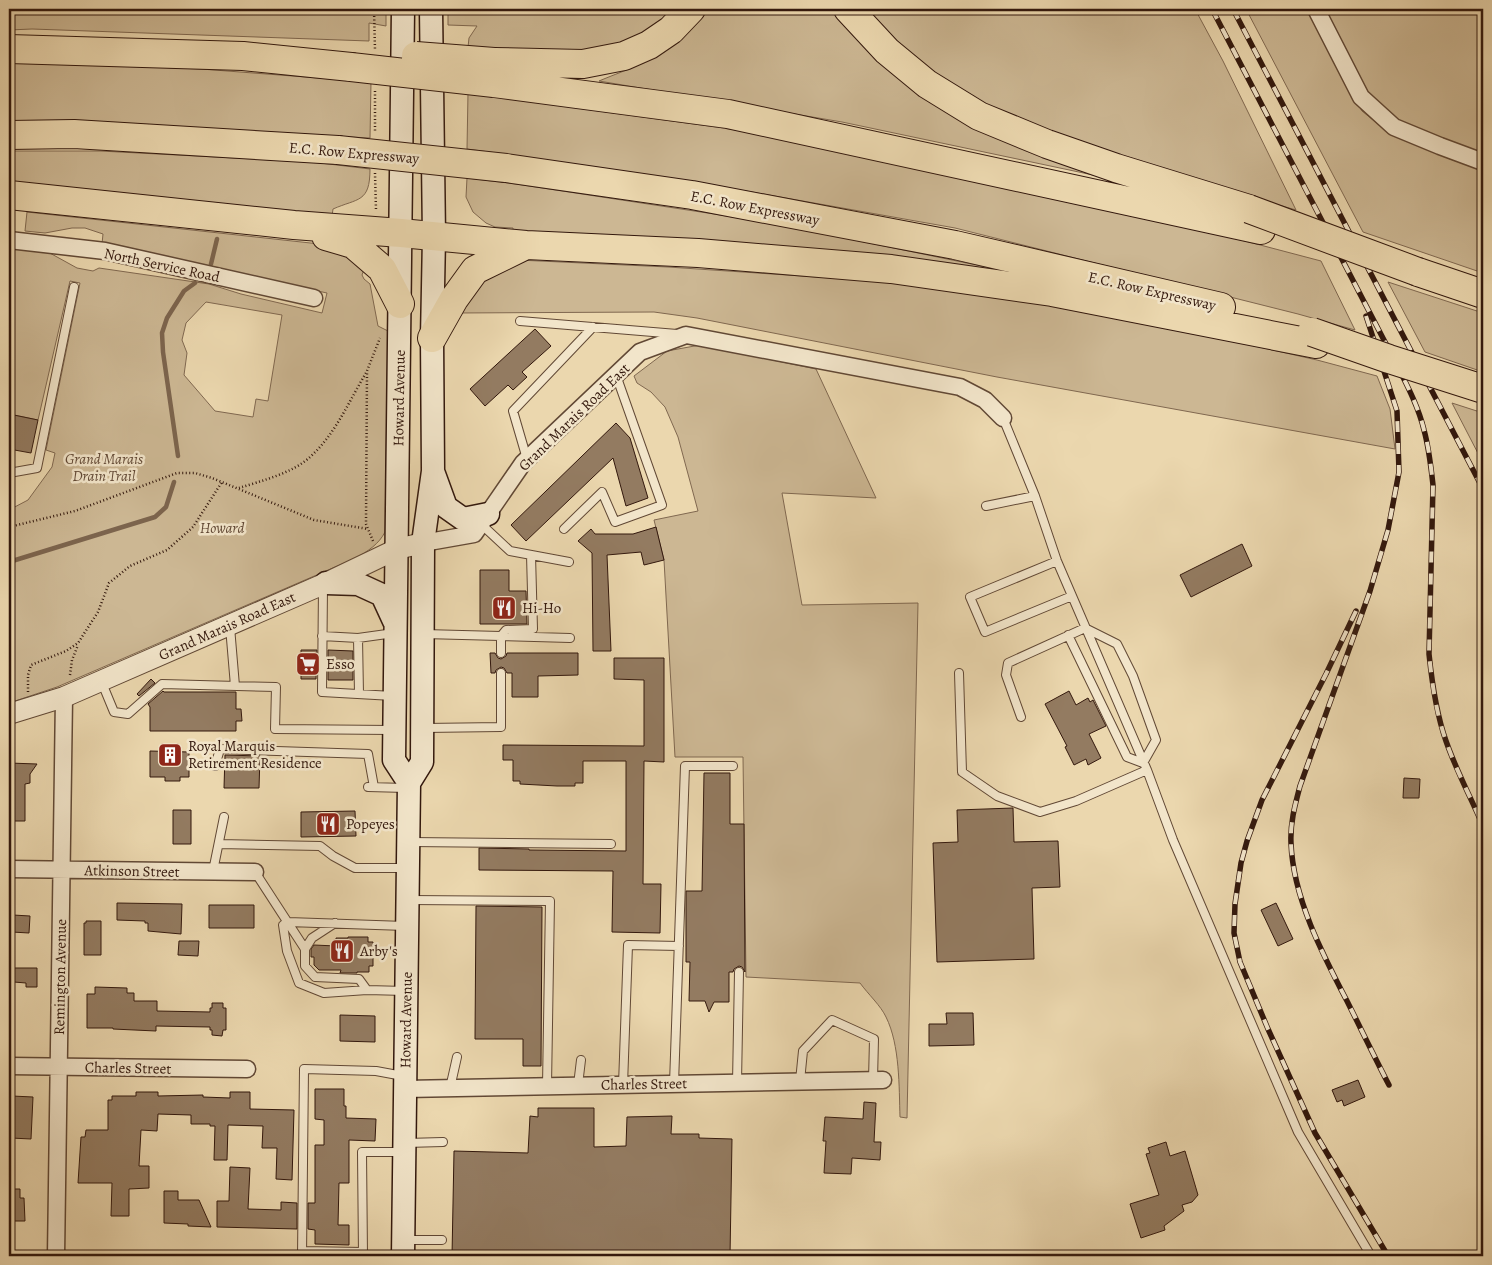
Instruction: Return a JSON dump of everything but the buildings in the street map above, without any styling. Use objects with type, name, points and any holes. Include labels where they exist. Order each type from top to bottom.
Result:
[{"type":"highway","points":[[494,72],[583,64],[624,56],[649,45],[670,30],[692,9]]},
{"type":"highway","points":[[848,9],[887,51],[927,84],[979,116],[1047,144],[1255,220],[1483,294]]},
{"type":"highway","points":[[9,49],[359,59],[494,72],[728,114],[1255,220]]},
{"type":"highway","name":"E.C. Row Expressway","points":[[9,135],[74,134],[338,150],[506,168],[692,195],[955,245],[1228,308],[1314,338],[1389,359],[1483,389]]},
{"type":"highway","points":[[9,196],[294,225],[526,245],[698,253],[891,269],[1052,292],[1314,338]]},
{"type":"highway","points":[[294,225],[353,244],[382,269],[400,304]]},
{"type":"highway","points":[[432,338],[454,299],[475,270],[526,245]]},
{"type":"main road","name":"Howard Avenue","points":[[403,9],[394,730],[394,760],[409,786],[403,1248]]},
{"type":"main road","points":[[409,786],[422,762],[423,543],[432,471],[434,237],[432,9]]},
{"type":"main road","points":[[432,471],[446,507],[463,519],[485,519]]},
{"type":"main road","points":[[324,583],[358,584],[382,595],[396,628]]},
{"type":"street","points":[[1316,9],[1361,97],[1394,127],[1483,162]]},
{"type":"street","name":"North Service Road","points":[[9,240],[105,251],[314,298]]},
{"type":"street","points":[[686,335],[960,386],[985,400],[1004,418]]},
{"type":"street","name":"Grand Marais Road East","points":[[9,714],[67,689],[101,681],[397,549],[474,534],[522,463],[640,352],[686,335]]},
{"type":"street","name":"Remington Avenue","points":[[56,1256],[61,870],[67,689]]},
{"type":"street","name":"Atkinson Street","points":[[9,869],[255,872]]},
{"type":"street","name":"Charles Street","points":[[9,1066],[246,1069]]},
{"type":"street","name":"Charles Street","points":[[405,1083],[450,1088],[878,1080]]},
{"type":"lane","points":[[9,473],[37,468],[74,287]]},
{"type":"lane","points":[[520,320],[686,335]]},
{"type":"lane","points":[[527,459],[513,411],[593,327]]},
{"type":"lane","points":[[564,529],[602,492],[615,522],[662,505],[616,375]]},
{"type":"lane","points":[[1004,418],[1084,628],[1145,767],[1172,840],[1298,1132],[1371,1256]]},
{"type":"lane","points":[[986,506],[1034,496]]},
{"type":"lane","points":[[485,519],[510,551],[569,562]]},
{"type":"lane","points":[[501,653],[500,636],[506,630],[533,629],[531,555]]},
{"type":"lane","points":[[1057,561],[970,597],[985,632],[1072,596]]},
{"type":"lane","points":[[324,583],[322,692],[395,696]]},
{"type":"lane","points":[[230,625],[235,686]]},
{"type":"lane","points":[[322,636],[358,638],[396,628]]},
{"type":"lane","points":[[1021,716],[1006,675],[1008,664],[1084,628]]},
{"type":"lane","points":[[959,673],[962,772],[997,796],[1040,812],[1076,801],[1145,767],[1156,740],[1133,676],[1116,644],[1084,628]]},
{"type":"lane","points":[[422,634],[570,638]]},
{"type":"lane","points":[[1068,635],[1126,756],[1145,767]]},
{"type":"lane","points":[[358,638],[359,694]]},
{"type":"lane","points":[[422,728],[501,727],[501,673]]},
{"type":"lane","points":[[101,681],[114,712],[128,714],[162,684],[276,686],[274,729],[394,730]]},
{"type":"lane","points":[[215,766],[220,749],[368,754],[371,787],[409,786]]},
{"type":"lane","points":[[674,1084],[685,766],[732,766]]},
{"type":"lane","points":[[213,871],[224,817]]},
{"type":"lane","points":[[408,842],[611,844]]},
{"type":"lane","points":[[219,844],[320,846],[333,856],[355,868],[408,868]]},
{"type":"lane","points":[[255,872],[305,949],[305,966],[315,977],[359,979],[367,990]]},
{"type":"lane","points":[[407,900],[550,901],[547,1086]]},
{"type":"lane","points":[[406,991],[367,990],[324,993],[299,983],[287,951],[283,925],[288,922],[407,926]]},
{"type":"lane","points":[[305,949],[312,938],[335,924]]},
{"type":"lane","points":[[624,1085],[628,945],[679,946]]},
{"type":"lane","points":[[737,1083],[739,972]]},
{"type":"lane","points":[[800,1081],[803,1051],[832,1020],[874,1039],[878,1080]]},
{"type":"lane","points":[[450,1088],[457,1057]]},
{"type":"lane","points":[[578,1085],[580,1060]]},
{"type":"lane","points":[[405,1083],[376,1071],[304,1069],[302,1254],[363,1254],[362,1152],[443,1142]]},
{"type":"lane","points":[[403,1248],[442,1240]]},
{"type":"path","points":[[359,59],[374,9]]},
{"type":"path","points":[[375,87],[375,136]]},
{"type":"path","points":[[375,166],[376,215]]},
{"type":"path","points":[[238,489],[284,473],[310,458],[330,433],[366,371],[380,336]]},
{"type":"path","points":[[366,371],[366,524],[374,543]]},
{"type":"path","points":[[9,527],[75,511],[177,473],[195,473],[222,482],[314,520],[368,528]]},
{"type":"path","points":[[67,689],[72,660],[78,643],[98,612],[110,583],[130,566],[174,545],[193,527],[222,482]]},
{"type":"path","points":[[29,697],[28,675],[31,665],[66,652],[78,643]]},
{"type":"green space","points":[[26,9],[386,9],[386,26],[369,23],[369,41],[32,29],[9,30],[9,11]]},
{"type":"green space","points":[[448,9],[682,9],[647,36],[586,54],[468,47],[469,38],[477,26],[448,25]]},
{"type":"green space","points":[[707,9],[837,9],[845,20],[1093,170],[1093,175],[842,122],[599,81],[639,65],[663,52],[686,32]]},
{"type":"green space","points":[[867,9],[1195,9],[1223,61],[1296,210],[1115,155],[1013,118],[952,89],[906,56]]},
{"type":"green space","points":[[1246,9],[1307,9],[1362,111],[1389,133],[1450,159],[1483,169],[1483,273],[1363,232]]},
{"type":"green space","points":[[1324,9],[1483,9],[1483,154],[1400,124],[1378,106],[1362,83]]},
{"type":"green space","points":[[9,61],[201,69],[371,82],[370,138],[161,127],[9,124]]},
{"type":"green space","points":[[468,93],[730,129],[926,164],[1321,261],[1355,330],[955,228],[752,192],[467,149]]},
{"type":"green space","points":[[9,151],[100,151],[312,162],[370,169],[368,188],[365,194],[361,198],[333,209],[332,216],[9,187]]},
{"type":"green space","points":[[467,178],[787,226],[1020,274],[513,236],[513,228],[495,227],[486,223],[473,212],[466,197]]},
{"type":"green space","points":[[27,212],[338,246],[365,267],[362,275],[370,284],[378,326],[388,331],[385,532],[376,544],[356,558],[57,687],[9,703],[9,510],[28,500],[52,467],[55,453],[46,450],[80,283],[70,281],[38,420],[9,414],[9,247],[48,252],[77,268],[93,271],[99,268],[209,284],[241,294],[322,313],[327,293],[102,244],[103,234],[85,228],[72,228],[45,233],[25,231]],"holes":[[[206,302],[282,315],[268,401],[256,399],[253,417],[215,411],[184,375],[187,353],[182,340],[186,323]]]},
{"type":"green space","points":[[518,260],[668,267],[876,281],[1026,300],[1166,326],[1317,360],[1377,376],[1390,409],[1395,449],[997,377],[697,318],[654,312],[456,313],[471,288]]},
{"type":"green space","points":[[1388,282],[1483,313],[1483,372],[1425,352]]},
{"type":"green space","points":[[700,345],[816,369],[876,498],[782,493],[802,605],[918,603],[907,1118],[900,1117],[898,1066],[891,1028],[881,1009],[860,983],[746,977],[743,757],[675,757],[664,560],[654,520],[698,511],[678,437],[665,407],[651,392],[637,383],[634,376],[667,351]]},
{"type":"green space","points":[[1452,403],[1483,413],[1483,463]]},
{"type":"waterway","points":[[211,264],[217,239]]},
{"type":"waterway","points":[[178,456],[162,333],[167,318],[184,291],[195,283]]},
{"type":"waterway","points":[[9,562],[155,517],[166,507],[174,482]]},
{"type":"railway","points":[[1212,9],[1399,369],[1422,422],[1430,458],[1433,485],[1429,654],[1433,687],[1446,741],[1483,826]]},
{"type":"railway","points":[[1233,9],[1483,489]]},
{"type":"railway","points":[[1366,316],[1397,411],[1399,472],[1388,530],[1370,591],[1300,786],[1292,821],[1291,843],[1297,884],[1311,926],[1389,1085]]},
{"type":"railway","points":[[1356,611],[1262,800],[1241,863],[1235,904],[1234,933],[1240,962],[1315,1133],[1388,1256]]},
{"type":"place","name":"Hi-Ho","points":[[504,608]]},
{"type":"place","name":"Esso","points":[[308,664]]},
{"type":"place","name":"Royal Marquis Retirement Residence","points":[[170,755]]},
{"type":"place","name":"Popeyes","points":[[328,824]]},
{"type":"place","name":"Arby's","points":[[342,951]]},
{"type":"park label","name":"Grand Marais Drain Trail","points":[[104,468]]},
{"type":"park label","name":"Howard","points":[[222,528]]}]
